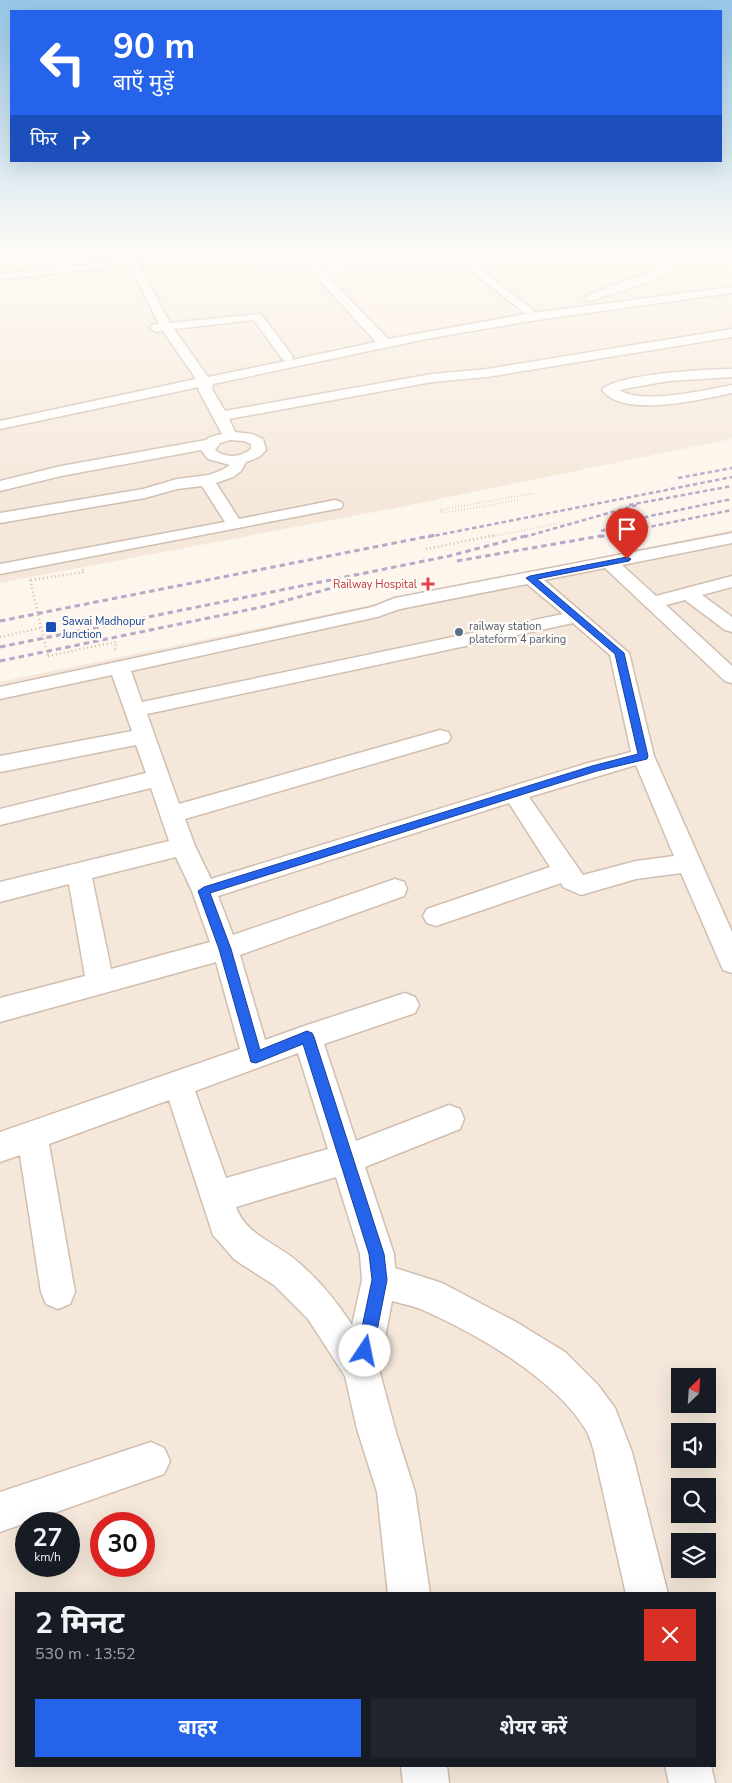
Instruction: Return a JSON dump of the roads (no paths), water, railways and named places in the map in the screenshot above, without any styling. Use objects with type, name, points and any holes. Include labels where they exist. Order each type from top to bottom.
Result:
[{"type":"street","points":[[165,333],[221,416],[230,436]]},
{"type":"street","points":[[270,333],[287,357]]},
{"type":"street","points":[[375,333],[382,341]]},
{"type":"street","points":[[0,417],[198,382],[287,357],[424,333]]},
{"type":"street","points":[[221,416],[432,378],[487,373],[731,333]]},
{"type":"street","points":[[0,425],[382,341]]},
{"type":"street","points":[[732,373],[657,379],[616,385],[609,390],[617,396],[653,400],[674,399],[732,389]]},
{"type":"street","points":[[0,486],[60,471],[210,444],[230,436],[247,437],[258,442],[260,446],[255,454],[241,459],[224,459],[211,455],[208,448],[210,444]]},
{"type":"street","points":[[0,509],[143,484],[168,485],[222,477],[238,467],[241,459]]},
{"type":"street","points":[[206,480],[235,525]]},
{"type":"street","points":[[0,518],[145,493],[168,485]]},
{"type":"street","points":[[0,569],[335,505]]},
{"type":"street","points":[[0,682],[377,611],[395,604],[732,538]]},
{"type":"street","points":[[609,562],[732,677]]},
{"type":"street","points":[[530,578],[619,653],[643,756],[732,962]]},
{"type":"street","points":[[652,603],[732,581]]},
{"type":"street","points":[[688,593],[732,626]]},
{"type":"street","points":[[135,710],[577,618]]},
{"type":"street","points":[[0,694],[117,661]]},
{"type":"street","points":[[117,661],[183,846],[204,891],[225,949],[256,1057]]},
{"type":"street","points":[[0,764],[144,736]]},
{"type":"street","points":[[172,814],[440,737]]},
{"type":"street","points":[[204,891],[596,768],[643,756]]},
{"type":"street","points":[[0,817],[159,778]]},
{"type":"street","points":[[515,794],[572,880],[581,885],[636,870],[689,863]]},
{"type":"street","points":[[0,892],[183,846]]},
{"type":"street","points":[[436,916],[566,871]]},
{"type":"street","points":[[79,873],[100,982]]},
{"type":"street","points":[[0,1010],[225,949],[394,889]]},
{"type":"street","points":[[0,1147],[256,1057],[307,1037],[405,1005]]},
{"type":"street","points":[[307,1037],[377,1254],[380,1280],[361,1369]]},
{"type":"street","points":[[178,1083],[224,1223],[247,1248],[286,1273],[320,1307],[361,1369],[376,1429],[396,1492],[409,1592]]},
{"type":"street","points":[[216,1197],[347,1158],[449,1119]]},
{"type":"street","points":[[32,1135],[58,1292]]},
{"type":"street","points":[[380,1280],[430,1295],[504,1334],[552,1365],[585,1398],[602,1421],[613,1452],[647,1592]]},
{"type":"street","points":[[0,1512],[151,1461]]},
{"type":"street","points":[[424,1767],[426,1783]]},
{"type":"street","points":[[688,1767],[692,1783]]},
{"type":"railway","points":[[678,478],[732,468]]},
{"type":"railway","points":[[428,537],[732,477]]},
{"type":"railway","points":[[629,505],[732,486]]},
{"type":"railway","points":[[601,531],[650,516],[732,499]]},
{"type":"railway","points":[[524,537],[637,505]]},
{"type":"railway","points":[[600,537],[732,510]]},
{"type":"railway","points":[[0,621],[435,535]]},
{"type":"railway","points":[[0,647],[449,556],[529,535]]},
{"type":"railway","points":[[457,561],[606,535]]},
{"type":"railway","points":[[0,661],[262,607],[350,583]]},
{"type":"place","name":"Railway Hospital","points":[[428,584]]},
{"type":"place","name":"Sawai Madhopur Junction","points":[[51,627]]},
{"type":"place","name":"railway station plateform 4 parking","points":[[459,632]]}]
